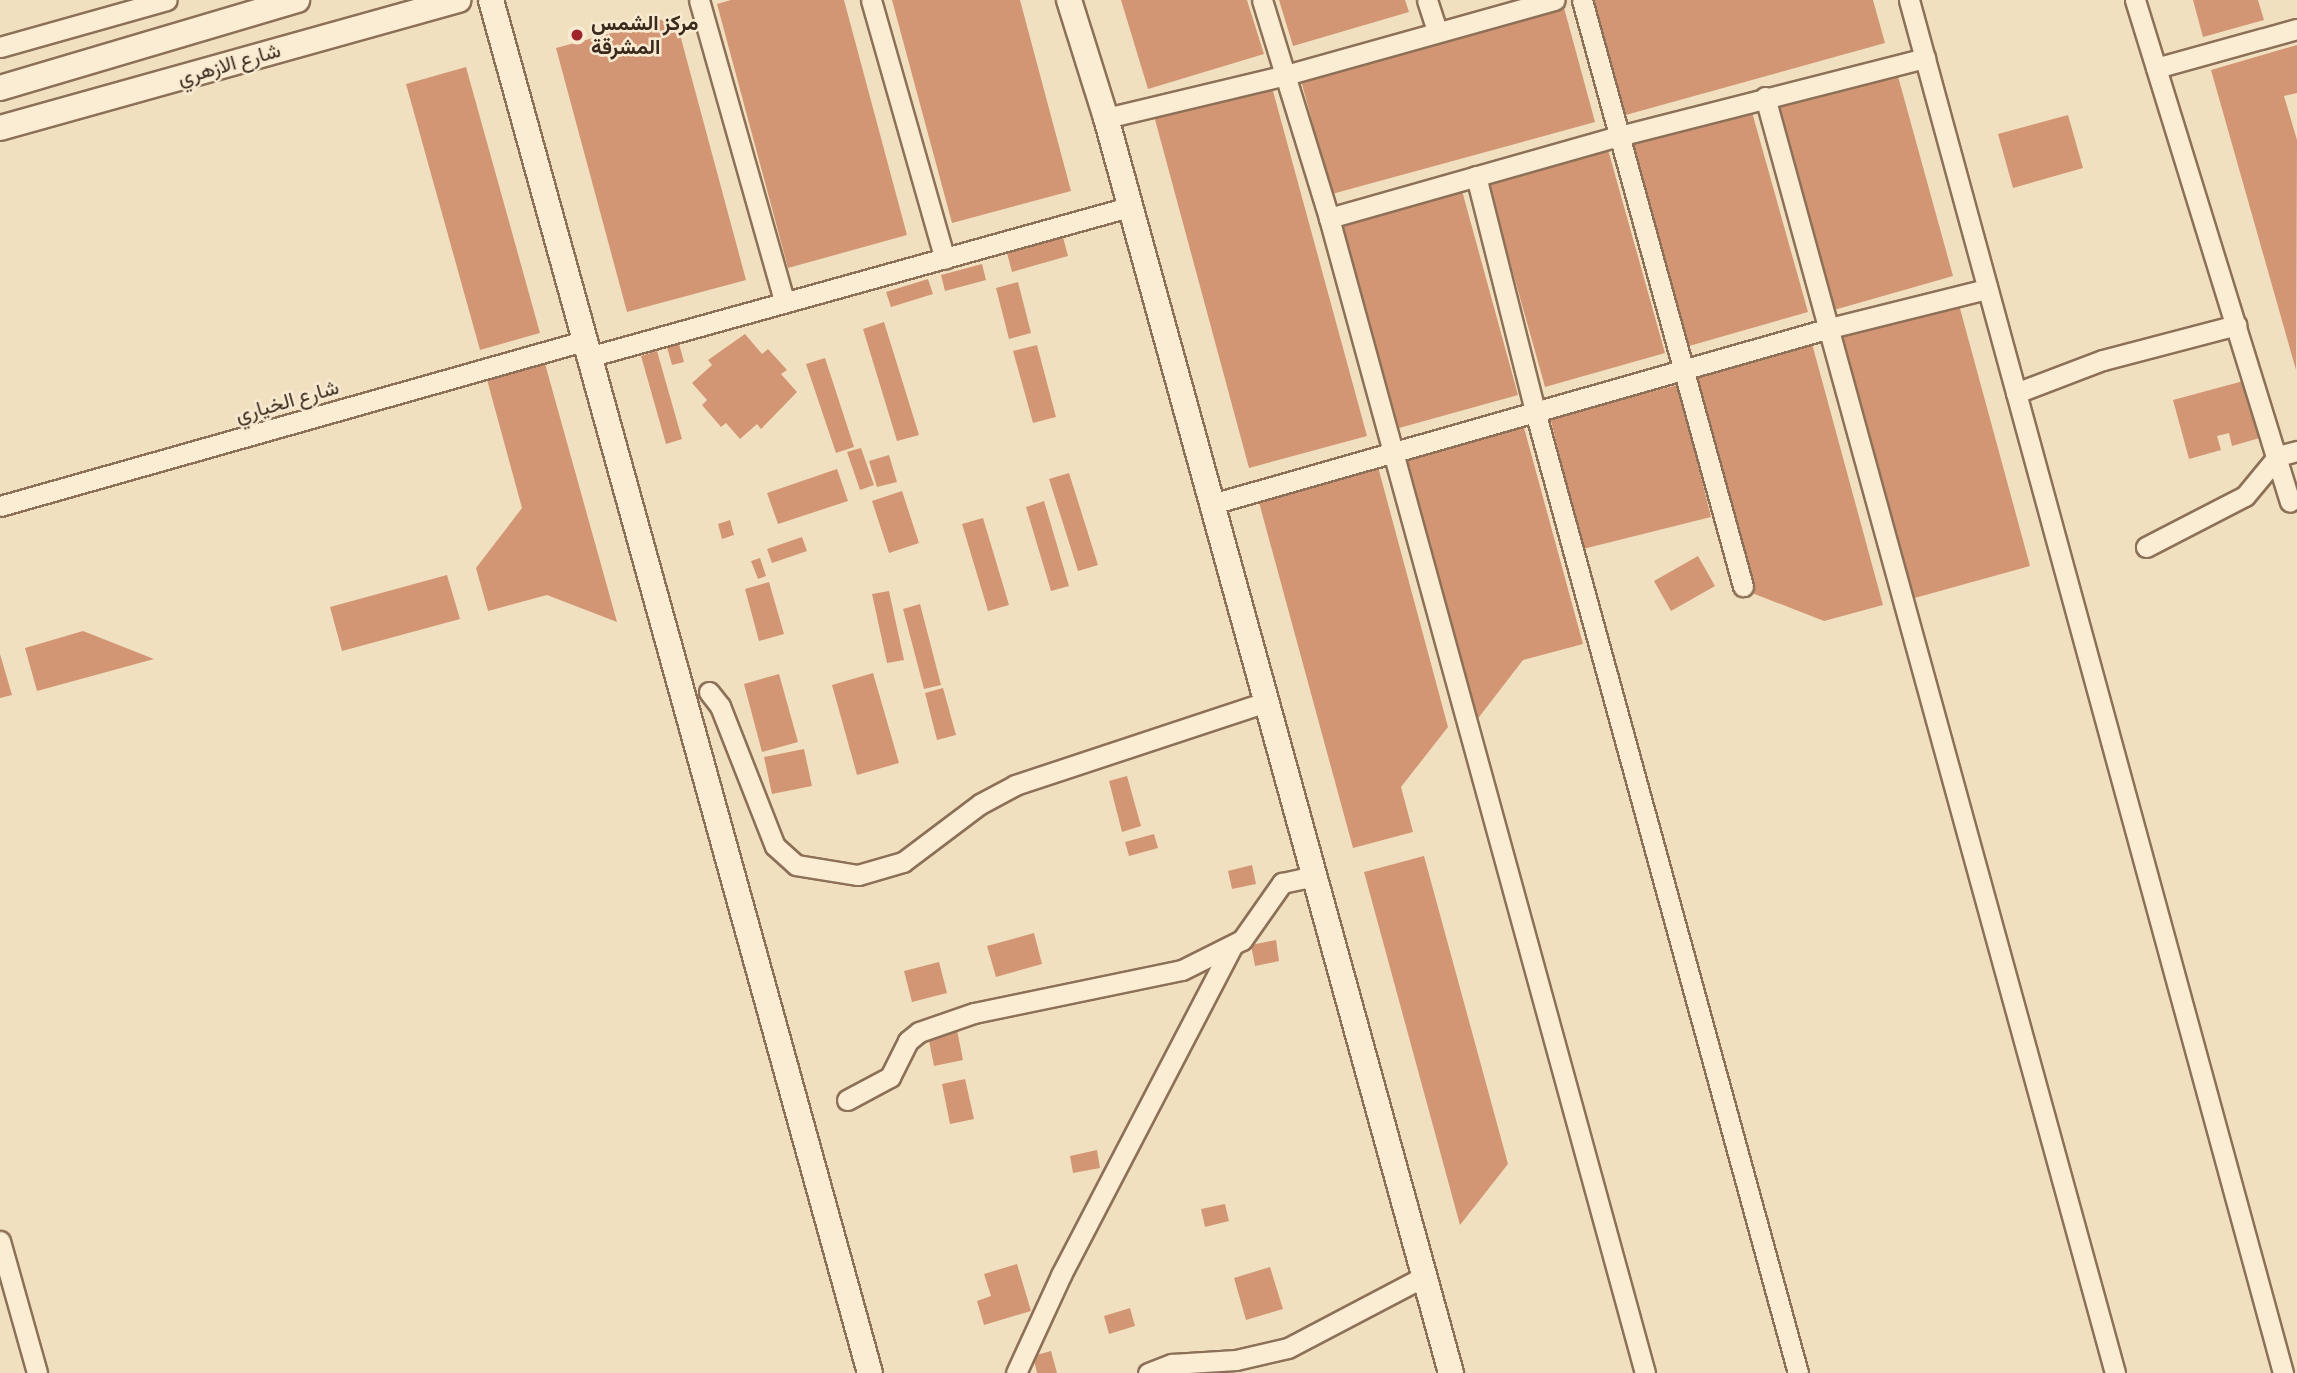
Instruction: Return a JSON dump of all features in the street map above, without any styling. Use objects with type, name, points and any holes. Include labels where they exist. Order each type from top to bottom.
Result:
[{"type":"street","points":[[0,47],[167,0]]},
{"type":"street","name":"شارع الازهري","points":[[0,88],[297,0]]},
{"type":"street","name":"شارع الازهري","points":[[0,128],[458,0]]},
{"type":"street","points":[[491,0],[870,1373]]},
{"type":"street","points":[[699,0],[784,300]]},
{"type":"street","points":[[871,0],[945,259]]},
{"type":"street","points":[[1069,0],[1106,118],[1451,1373]]},
{"type":"street","points":[[1262,0],[1282,76],[1329,218],[1645,1373]]},
{"type":"street","points":[[1427,0],[1437,31]]},
{"type":"street","points":[[1106,118],[1282,76],[1555,0]]},
{"type":"street","points":[[1582,0],[1743,586]]},
{"type":"street","points":[[1909,0],[2283,1373]]},
{"type":"street","points":[[2135,0],[2236,325],[2288,453],[2290,502]]},
{"type":"street","points":[[2156,68],[2297,29]]},
{"type":"street","points":[[1329,218],[1619,136],[1924,58]]},
{"type":"street","points":[[1765,97],[2115,1373]]},
{"type":"street","points":[[1476,176],[1535,411],[1798,1373]]},
{"type":"street","name":"شارع الخياري","points":[[0,506],[589,348],[945,259],[1129,207]]},
{"type":"street","points":[[1212,504],[1830,328],[1987,289]]},
{"type":"street","points":[[2016,393],[2104,360],[2236,325]]},
{"type":"street","points":[[2146,547],[2245,496],[2288,453]]},
{"type":"street","points":[[709,692],[720,706],[775,846],[796,864],[858,875],[903,862],[980,804],[1015,785],[1266,702]]},
{"type":"street","points":[[1016,1373],[1061,1275],[1232,947],[1254,925],[1282,883],[1314,876]]},
{"type":"street","points":[[847,1100],[890,1077],[908,1041],[919,1032],[974,1013],[1182,970],[1232,947]]},
{"type":"street","points":[[0,1241],[37,1373]]},
{"type":"street","points":[[1148,1373],[1236,1360],[1288,1348],[1425,1276]]},
{"type":"building","points":[[731,0],[844,0],[907,235],[788,268],[717,4]]},
{"type":"building","points":[[892,0],[1020,0],[1071,191],[952,223]]},
{"type":"building","points":[[1121,0],[1247,0],[1264,54],[1148,89]]},
{"type":"building","points":[[1279,0],[1405,0],[1409,12],[1293,46]]},
{"type":"building","points":[[1590,0],[1873,0],[1885,43],[1622,116]]},
{"type":"building","points":[[2193,0],[2258,0],[2264,20],[2203,37]]},
{"type":"building","points":[[1563,4],[1595,122],[1332,194],[1300,77]]},
{"type":"building","points":[[675,16],[746,280],[627,312],[556,48]]},
{"type":"building","points":[[2297,45],[2297,93],[2284,96],[2297,140],[2296,370],[2211,70]]},
{"type":"building","points":[[466,67],[540,333],[480,350],[406,84]]},
{"type":"building","points":[[1896,69],[1953,276],[1834,310],[1776,103]]},
{"type":"building","points":[[1270,80],[1367,436],[1249,468],[1153,112]]},
{"type":"building","points":[[1750,105],[1808,312],[1689,346],[1631,139]]},
{"type":"building","points":[[2068,115],[2083,168],[2013,188],[1998,134]]},
{"type":"building","points":[[1607,146],[1665,353],[1545,387],[1487,180]]},
{"type":"building","points":[[1461,187],[1518,395],[1399,428],[1341,221]]},
{"type":"building","points":[[1063,237],[1068,256],[1012,272],[1007,253]]},
{"type":"building","points":[[982,264],[986,280],[945,291],[941,275]]},
{"type":"building","points":[[928,279],[933,294],[891,307],[886,292]]},
{"type":"building","points":[[1018,282],[1031,333],[1009,339],[996,288]]},
{"type":"building","points":[[1958,301],[2030,566],[1911,599],[1839,334]]},
{"type":"building","points":[[884,322],[919,435],[897,441],[863,329]]},
{"type":"building","points":[[745,334],[762,354],[768,349],[787,370],[781,374],[797,392],[761,429],[757,424],[740,439],[726,423],[721,427],[702,405],[707,400],[692,383],[712,365],[708,360]]},
{"type":"building","points":[[1811,340],[1883,605],[1824,621],[1752,593],[1692,373]]},
{"type":"building","points":[[679,344],[684,362],[672,365],[667,347]]},
{"type":"building","points":[[1037,345],[1056,417],[1033,423],[1013,351]]},
{"type":"building","points":[[657,351],[682,439],[666,444],[641,356]]},
{"type":"building","points":[[825,358],[854,447],[836,453],[806,364]]},
{"type":"building","points":[[544,360],[617,622],[547,595],[488,611],[476,568],[522,508],[486,376]]},
{"type":"building","points":[[2247,380],[2263,437],[2232,446],[2229,433],[2217,436],[2221,450],[2189,459],[2173,400]]},
{"type":"building","points":[[1678,385],[1711,517],[1583,549],[1550,417]]},
{"type":"building","points":[[1523,424],[1583,644],[1523,660],[1476,721],[1404,457]]},
{"type":"building","points":[[861,448],[874,485],[860,490],[847,452]]},
{"type":"building","points":[[889,455],[897,482],[877,487],[869,461]]},
{"type":"building","points":[[1377,463],[1448,727],[1401,787],[1413,832],[1353,848],[1257,495]]},
{"type":"building","points":[[837,469],[848,501],[778,524],[767,493]]},
{"type":"building","points":[[1069,473],[1098,565],[1078,571],[1049,479]]},
{"type":"building","points":[[902,491],[919,543],[889,553],[872,501]]},
{"type":"building","points":[[1044,501],[1069,586],[1051,591],[1026,507]]},
{"type":"building","points":[[983,518],[1009,605],[988,611],[962,524]]},
{"type":"building","points":[[730,520],[734,535],[722,539],[718,524]]},
{"type":"building","points":[[802,537],[807,551],[772,563],[767,549]]},
{"type":"building","points":[[1698,556],[1715,586],[1671,611],[1654,581]]},
{"type":"building","points":[[760,558],[766,576],[758,579],[751,561]]},
{"type":"building","points":[[447,575],[460,619],[342,651],[330,607]]},
{"type":"building","points":[[769,582],[784,634],[759,641],[745,589]]},
{"type":"building","points":[[889,591],[904,660],[887,663],[872,594]]},
{"type":"building","points":[[920,604],[941,685],[924,689],[903,609]]},
{"type":"building","points":[[83,631],[154,659],[37,691],[25,648]]},
{"type":"building","points":[[0,654],[12,695],[0,698]]},
{"type":"building","points":[[873,673],[899,763],[857,775],[832,685]]},
{"type":"building","points":[[779,674],[798,742],[762,752],[744,684]]},
{"type":"building","points":[[943,688],[956,735],[937,740],[925,693]]},
{"type":"building","points":[[804,749],[812,786],[772,794],[764,757]]},
{"type":"building","points":[[1127,776],[1141,826],[1122,832],[1109,781]]},
{"type":"building","points":[[1154,834],[1158,848],[1129,856],[1125,842]]},
{"type":"building","points":[[1424,856],[1508,1164],[1460,1225],[1364,872]]},
{"type":"building","points":[[1252,865],[1256,884],[1232,889],[1228,871]]},
{"type":"building","points":[[1034,933],[1042,964],[996,977],[987,946]]},
{"type":"building","points":[[1276,940],[1279,961],[1255,966],[1251,945]]},
{"type":"building","points":[[939,962],[947,993],[912,1002],[904,971]]},
{"type":"building","points":[[957,1030],[963,1060],[934,1066],[928,1036]]},
{"type":"building","points":[[965,1079],[974,1119],[950,1124],[942,1084]]},
{"type":"building","points":[[1097,1150],[1100,1168],[1073,1173],[1070,1156]]},
{"type":"building","points":[[1225,1204],[1229,1221],[1205,1227],[1201,1209]]},
{"type":"building","points":[[1017,1264],[1031,1311],[984,1325],[977,1301],[991,1296],[984,1274]]},
{"type":"building","points":[[1270,1267],[1283,1309],[1246,1320],[1234,1278]]},
{"type":"building","points":[[1130,1308],[1135,1326],[1109,1334],[1104,1316]]},
{"type":"building","points":[[1051,1351],[1057,1373],[1037,1373],[1033,1356]]},
{"type":"place","name":"مركز الشمس المشرقة","points":[[577,35]]}]
